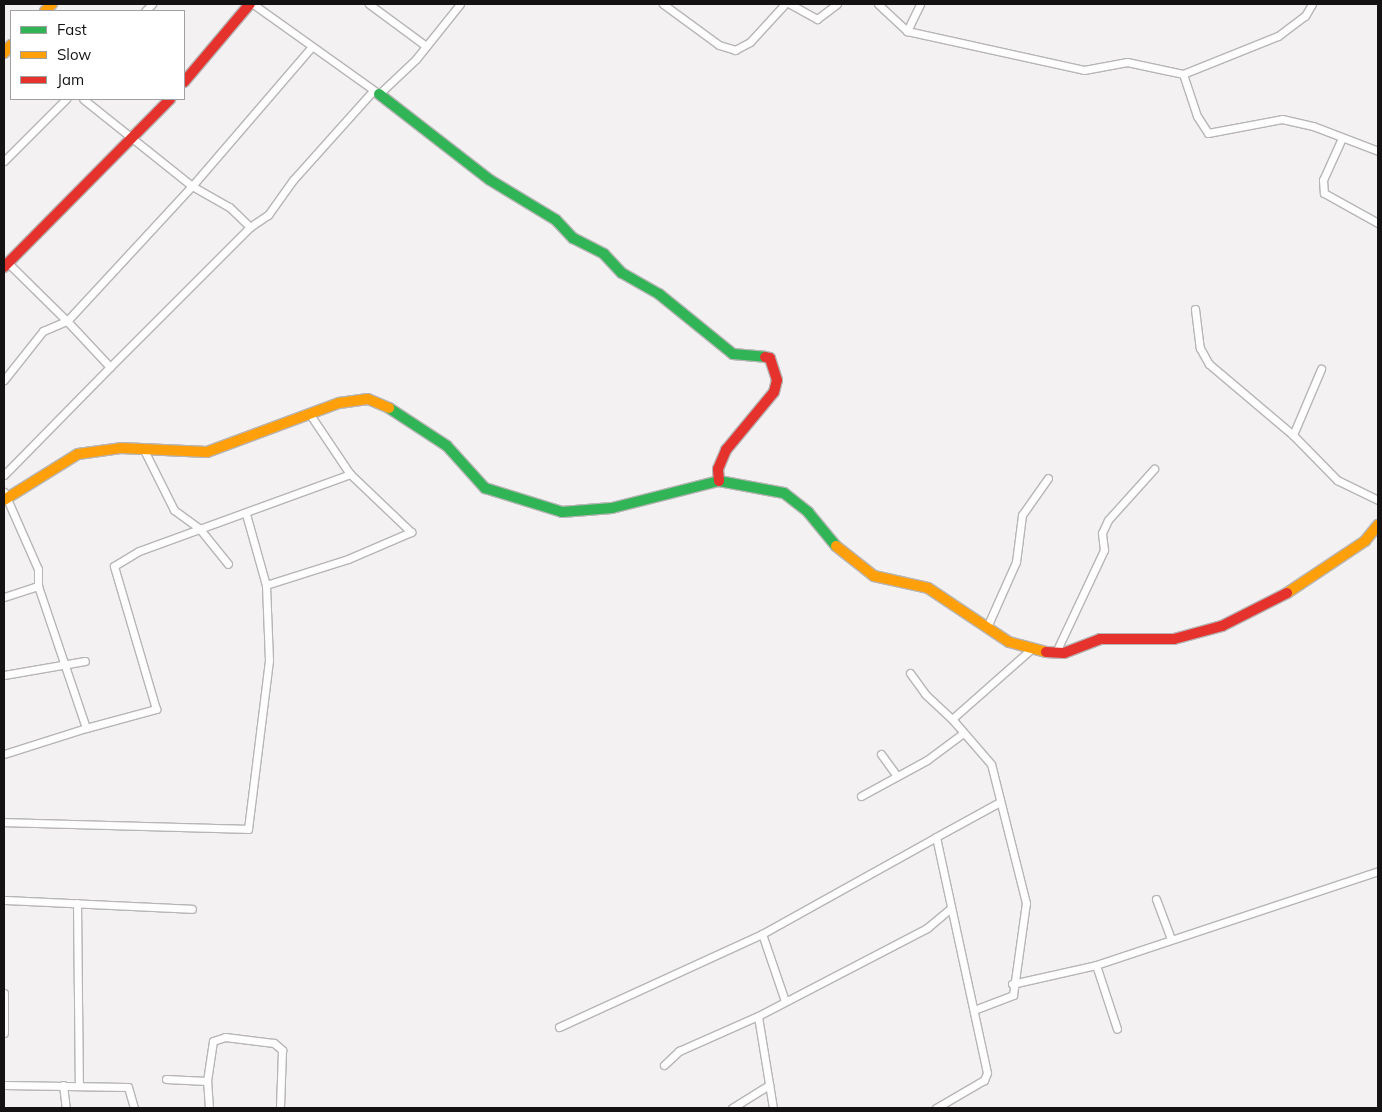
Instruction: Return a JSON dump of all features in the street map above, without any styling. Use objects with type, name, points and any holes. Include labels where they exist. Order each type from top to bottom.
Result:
[{"type":"street","points":[[185,81],[252,4],[310,49],[375,93],[490,180],[556,220],[573,238],[604,254],[622,273],[659,294],[733,354],[770,358],[777,380],[774,392],[726,450],[718,469],[719,481]]},
{"type":"street","points":[[370,4],[426,46]]},
{"type":"street","points":[[4,475],[250,226],[268,215],[293,180],[375,93],[426,46],[460,4]]},
{"type":"street","points":[[663,4],[719,45],[735,50],[750,42],[785,4]]},
{"type":"street","points":[[790,4],[817,19],[837,4]]},
{"type":"street","points":[[878,4],[907,31],[971,41],[1010,56],[1084,70],[1127,62],[1183,74],[1278,36],[1305,16],[1312,4]]},
{"type":"street","points":[[907,31],[920,4]]},
{"type":"street","points":[[4,380],[43,330],[67,321],[192,186],[310,49]]},
{"type":"street","points":[[1183,74],[1197,116],[1208,133],[1276,119],[1342,138],[1378,151]]},
{"type":"street","points":[[4,162],[65,100]]},
{"type":"street","points":[[84,100],[192,186],[228,207],[250,226]]},
{"type":"street","points":[[110,367],[67,321],[6,265],[133,139],[169,100]]},
{"type":"street","points":[[1342,138],[1323,180],[1324,193],[1378,223]]},
{"type":"street","points":[[1195,309],[1200,348],[1210,364],[1293,435],[1337,480],[1378,500]]},
{"type":"street","points":[[1293,435],[1321,370]]},
{"type":"street","points":[[86,728],[62,663],[38,586],[38,569],[5,496],[78,454],[121,448],[145,452],[207,452],[309,413],[353,399],[396,409],[447,446],[485,488],[562,512],[612,508],[719,481],[784,493],[864,569],[928,588],[987,627],[1032,649],[1064,653],[1100,639],[1187,637],[1222,626],[1275,601],[1366,541],[1378,525]]},
{"type":"street","points":[[266,584],[348,559],[411,532],[350,474],[309,413]]},
{"type":"street","points":[[145,452],[174,510],[199,528],[228,564]]},
{"type":"street","points":[[1056,652],[1104,550],[1102,533],[1108,520],[1154,469]]},
{"type":"street","points":[[4,754],[86,728],[156,709],[114,566],[139,551],[199,528],[246,514],[350,474]]},
{"type":"street","points":[[987,627],[1016,562],[1022,515],[1048,478]]},
{"type":"street","points":[[4,822],[248,829],[270,660],[266,584],[246,514]]},
{"type":"street","points":[[4,598],[38,586]]},
{"type":"street","points":[[952,719],[1032,649]]},
{"type":"street","points":[[4,675],[62,663],[85,661]]},
{"type":"street","points":[[910,673],[925,694],[952,719],[962,734],[991,764],[1026,903],[1012,984],[1013,995],[974,1010]]},
{"type":"street","points":[[861,796],[897,776],[962,734]]},
{"type":"street","points":[[881,754],[897,776]]},
{"type":"street","points":[[559,1026],[762,934],[1000,802]]},
{"type":"street","points":[[936,837],[987,1073],[984,1080],[936,1108]]},
{"type":"street","points":[[1012,984],[1096,965],[1378,871]]},
{"type":"street","points":[[1156,898],[1171,939]]},
{"type":"street","points":[[4,900],[192,909]]},
{"type":"street","points":[[77,903],[79,1086]]},
{"type":"street","points":[[664,1064],[679,1052],[758,1016],[927,928],[951,908]]},
{"type":"street","points":[[762,934],[785,1002]]},
{"type":"street","points":[[1096,965],[1118,1029]]},
{"type":"street","points":[[4,994],[4,1033]]},
{"type":"street","points":[[758,1016],[774,1108]]},
{"type":"street","points":[[209,1108],[207,1081],[213,1041],[250,1037],[274,1043],[282,1050],[285,1074],[278,1091],[280,1108]]},
{"type":"street","points":[[166,1079],[207,1081]]},
{"type":"street","points":[[4,1085],[128,1087],[134,1108]]},
{"type":"street","points":[[63,1085],[66,1108]]},
{"type":"street","points":[[732,1108],[769,1085]]},
{"type":"traffic: fast","points":[[379,94],[490,180],[556,220],[573,238],[604,254],[622,273],[659,294],[733,354],[765,357]]},
{"type":"traffic: fast","points":[[389,408],[447,446],[485,488],[562,512],[612,508],[719,481],[784,493],[808,512],[836,546]]},
{"type":"traffic: slow","points":[[46,10],[52,4]]},
{"type":"traffic: slow","points":[[4,53],[10,46]]},
{"type":"traffic: slow","points":[[4,500],[78,454],[121,448],[207,452],[339,403],[368,399],[389,408]]},
{"type":"traffic: slow","points":[[1287,593],[1365,541],[1378,525]]},
{"type":"traffic: slow","points":[[836,546],[874,576],[928,588],[1009,642],[1046,652]]},
{"type":"traffic: jam","points":[[185,81],[250,4]]},
{"type":"traffic: jam","points":[[4,267],[169,100]]},
{"type":"traffic: jam","points":[[719,481],[718,469],[726,450],[774,392],[777,380],[770,358],[765,357]]},
{"type":"traffic: jam","points":[[1046,652],[1064,653],[1100,639],[1174,639],[1222,626],[1287,593]]}]
